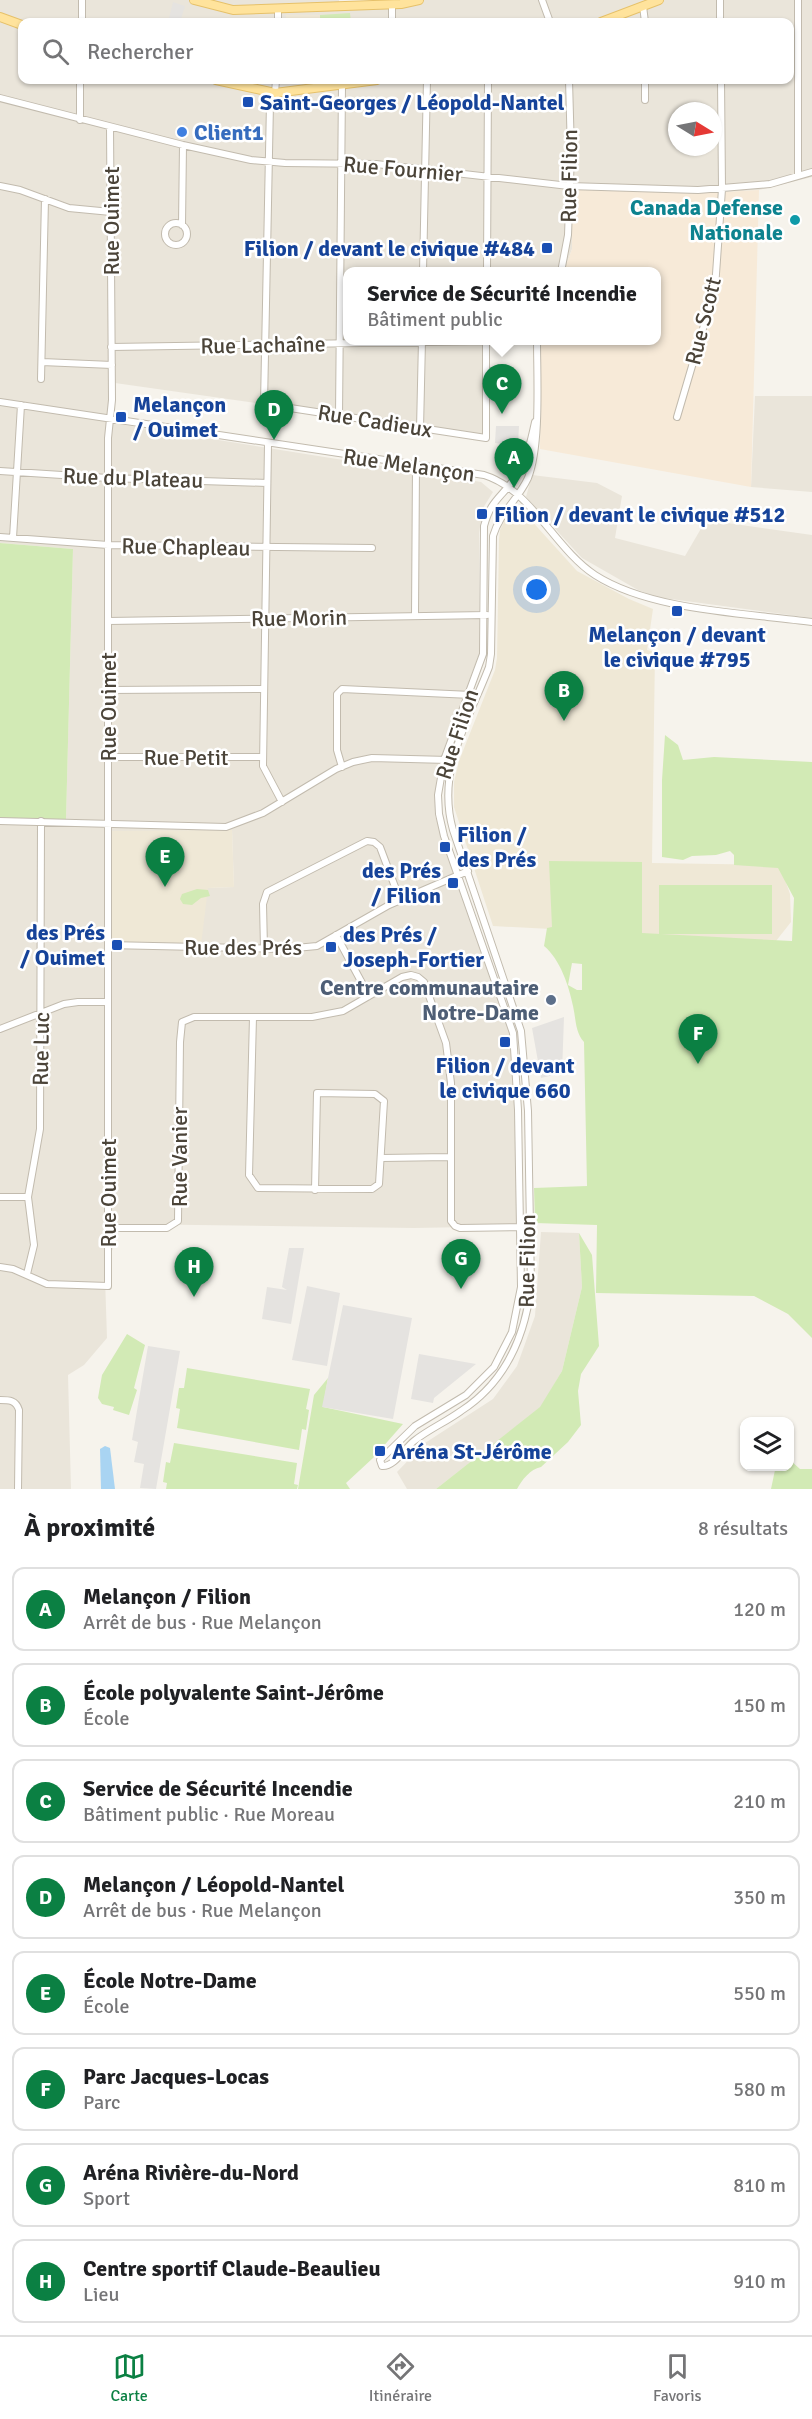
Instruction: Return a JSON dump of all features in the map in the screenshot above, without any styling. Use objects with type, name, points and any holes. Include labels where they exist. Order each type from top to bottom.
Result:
[{"type":"main road","points":[[194,0],[233,10],[392,4],[419,0]]},
{"type":"main road","points":[[612,18],[659,0]]},
{"type":"main road","points":[[0,17],[18,24]]},
{"type":"main road","points":[[234,84],[275,93],[349,84]]},
{"type":"street","points":[[82,0],[82,18]]},
{"type":"street","points":[[542,0],[549,18]]},
{"type":"street","points":[[720,0],[720,18]]},
{"type":"street","points":[[798,0],[798,176]]},
{"type":"street","points":[[392,4],[392,18]]},
{"type":"street","points":[[643,6],[644,18]]},
{"type":"street","points":[[278,10],[278,18]]},
{"type":"street","points":[[80,84],[80,120]]},
{"type":"street","points":[[265,345],[270,103],[275,93],[276,84]]},
{"type":"street","points":[[423,267],[427,84]]},
{"type":"street","points":[[487,267],[488,84]]},
{"type":"street","name":"Rue Filion","points":[[562,267],[567,248],[569,84]]},
{"type":"street","points":[[645,84],[645,100]]},
{"type":"street","name":"Rue Scott","points":[[677,417],[715,288],[722,189],[721,84]]},
{"type":"street","points":[[339,416],[342,85]]},
{"type":"street","name":"Rue Fournier","points":[[0,98],[183,145],[268,161],[376,164],[569,186],[722,189],[770,184],[812,172]]},
{"type":"street","name":"Rue Ouimet","points":[[27,1274],[47,1284],[108,1286],[108,478],[112,365],[110,127]]},
{"type":"street","points":[[182,225],[183,145]]},
{"type":"street","points":[[0,186],[20,190],[69,208],[111,212]]},
{"type":"street","points":[[41,379],[45,199]]},
{"type":"street","name":"Rue Lachaîne","points":[[111,347],[343,343]]},
{"type":"street","name":"Rue Cadieux","points":[[265,345],[264,404],[486,438],[486,345]]},
{"type":"street","points":[[420,429],[422,345]]},
{"type":"street","name":"Rue Filion","points":[[536,422],[524,461],[514,479],[494,500],[484,526],[483,654],[444,760],[438,795],[439,816],[457,874],[513,1033],[518,1110],[521,1227],[521,1287],[518,1310],[512,1332],[494,1367],[466,1395],[415,1426],[380,1460],[382,1466],[389,1465],[426,1432],[461,1412],[481,1397],[502,1374],[522,1333],[528,1310],[531,1286],[528,1111],[521,1031],[449,815],[448,780],[452,761],[489,668],[493,536],[497,522],[518,496],[528,478],[532,463],[536,422],[537,345]]},
{"type":"street","points":[[42,362],[112,365]]},
{"type":"street","name":"Rue Melançon","points":[[0,402],[484,475],[495,479],[518,496],[579,562],[595,575],[637,595],[664,602],[812,622]]},
{"type":"street","points":[[13,538],[15,473],[21,405]]},
{"type":"street","points":[[268,444],[263,766],[282,802]]},
{"type":"street","points":[[415,616],[416,466]]},
{"type":"street","name":"Rue du Plateau","points":[[0,471],[108,478],[267,483]]},
{"type":"street","name":"Rue Chapleau","points":[[0,537],[108,545],[266,549],[372,548]]},
{"type":"street","name":"Rue Morin","points":[[108,621],[491,615]]},
{"type":"street","points":[[108,690],[264,689]]},
{"type":"street","points":[[342,767],[337,750],[337,694],[342,689],[478,696]]},
{"type":"street","name":"Rue Petit","points":[[108,757],[263,757]]},
{"type":"street","points":[[0,821],[226,827],[263,813],[342,767],[372,758],[452,761]]},
{"type":"street","points":[[439,816],[449,815]]},
{"type":"street","name":"Rue Luc","points":[[27,1274],[34,1245],[28,1197],[40,1129],[41,821]]},
{"type":"street","points":[[264,949],[263,904],[267,892],[367,841],[375,842],[380,847],[400,900]]},
{"type":"street","name":"Rue des Prés","points":[[108,945],[264,949],[317,946],[400,900],[468,870]]},
{"type":"street","points":[[336,935],[369,996]]},
{"type":"street","points":[[315,1190],[317,1094],[375,1094],[384,1101],[379,1184],[372,1189],[315,1190],[258,1188],[249,1175],[253,1017],[333,1014],[402,977],[411,975],[418,977],[427,987],[446,1043],[449,1060],[450,1221],[460,1228],[529,1228]]},
{"type":"street","points":[[0,1029],[78,1002],[108,1002]]},
{"type":"street","name":"Rue Vanier","points":[[108,1228],[167,1228],[178,1221],[182,1022],[194,1017],[253,1017]]},
{"type":"street","points":[[513,1033],[521,1031]]},
{"type":"street","points":[[382,1158],[449,1157]]},
{"type":"street","points":[[0,1197],[28,1197]]},
{"type":"street","points":[[0,1267],[27,1274]]},
{"type":"street","points":[[0,1400],[11,1400],[19,1410],[18,1489]]},
{"type":"shaded area","points":[[0,0],[339,0],[339,4],[401,0],[812,0],[812,177],[759,190],[707,193],[573,189],[572,249],[565,267],[343,267],[343,345],[483,345],[482,435],[115,383],[112,423],[481,482],[493,492],[483,508],[479,533],[479,654],[437,768],[435,816],[507,1020],[514,1049],[518,1226],[414,1228],[119,1224],[105,1278],[107,1338],[84,1365],[68,1375],[71,1489],[0,1489],[0,819],[66,820],[73,549],[0,543]],"holes":[[[232,830],[234,887],[208,888]]]},
{"type":"shaded area","points":[[173,2],[185,6],[181,18],[169,18]]},
{"type":"shaded area","points":[[286,15],[320,15],[320,18],[286,18]]},
{"type":"shaded area","points":[[572,189],[707,193],[759,190],[751,487],[540,449],[541,345],[661,345],[661,267],[565,267],[572,249]]},
{"type":"shaded area","points":[[755,396],[812,396],[812,492],[751,487]]},
{"type":"shaded area","points":[[496,426],[519,426],[518,446],[495,443]]},
{"type":"shaded area","points":[[532,475],[597,483],[622,496],[615,538],[685,556],[706,520],[812,535],[812,618],[656,597],[638,590],[582,558],[526,497]]},
{"type":"shaded area","points":[[519,507],[577,571],[653,609],[647,650],[655,652],[652,863],[780,865],[790,894],[791,922],[776,941],[493,926],[454,807],[454,782],[459,761],[495,670],[500,530],[513,508]]},
{"type":"shaded area","points":[[232,830],[234,887],[208,888],[201,945],[108,943],[109,831]]},
{"type":"shaded area","points":[[564,1017],[562,1073],[541,1078],[532,1028]]},
{"type":"shaded area","points":[[541,1232],[579,1233],[582,1287],[562,1371],[541,1407],[436,1489],[407,1489],[397,1472],[425,1443],[493,1399],[517,1366],[535,1316]]},
{"type":"shaded area","points":[[289,1248],[304,1248],[291,1324],[262,1319],[267,1287],[287,1290],[282,1287]]},
{"type":"shaded area","points":[[307,1286],[340,1293],[327,1366],[292,1360]]},
{"type":"shaded area","points":[[343,1305],[412,1318],[393,1419],[322,1407]]},
{"type":"shaded area","points":[[148,1346],[180,1351],[156,1489],[140,1488],[144,1464],[134,1462],[138,1442],[132,1440]]},
{"type":"shaded area","points":[[419,1354],[476,1364],[434,1398],[433,1403],[411,1399]]},
{"type":"green space","points":[[350,13],[351,18],[320,18],[320,15]]},
{"type":"green space","points":[[0,543],[73,549],[66,820],[0,819]]},
{"type":"green space","points":[[665,735],[678,745],[683,760],[714,757],[812,762],[812,1338],[788,1314],[754,1296],[596,1293],[597,1225],[535,1223],[534,1188],[587,1186],[584,1042],[577,1030],[571,998],[563,973],[555,958],[544,946],[547,928],[552,927],[549,861],[642,862],[642,933],[792,941],[794,898],[778,868],[734,865],[734,855],[730,851],[716,855],[692,856],[683,860],[662,857],[662,780]],"holes":[[[572,963],[582,964],[582,990],[577,990],[568,985]]]},
{"type":"green space","points":[[659,885],[772,885],[772,934],[659,934]]},
{"type":"green space","points":[[197,889],[208,890],[210,896],[201,898],[192,905],[183,904],[180,899],[182,894]]},
{"type":"green space","points":[[579,1233],[592,1255],[599,1346],[581,1374],[578,1391],[581,1425],[568,1442],[541,1467],[530,1472],[517,1489],[436,1489],[540,1407],[562,1371],[582,1287]]},
{"type":"green space","points":[[127,1334],[145,1345],[134,1388],[137,1390],[129,1415],[102,1404],[98,1398],[102,1375]]},
{"type":"green space","points":[[187,1368],[310,1389],[306,1409],[309,1410],[306,1430],[302,1429],[299,1450],[177,1428],[180,1409],[176,1408],[179,1388],[184,1388]]},
{"type":"green space","points":[[328,1378],[323,1407],[403,1424],[373,1458],[346,1483],[350,1489],[298,1489],[314,1395]]},
{"type":"green space","points":[[174,1443],[297,1463],[294,1484],[298,1485],[297,1489],[166,1489],[167,1483],[163,1482],[166,1462],[170,1463]]},
{"type":"green space","points":[[794,1464],[800,1469],[812,1469],[812,1489],[771,1489],[775,1471],[794,1471]]},
{"type":"water","points":[[105,1446],[110,1448],[115,1489],[101,1489],[100,1449]]},
{"type":"place","name":"Saint-Georges / Léopold-Nantel","points":[[248,102]]},
{"type":"place","name":"Client1","points":[[182,132]]},
{"type":"place","name":"Canada Defense Nationale","points":[[795,220]]},
{"type":"place","name":"Filion / devant le civique #484","points":[[547,248]]},
{"type":"place","name":"Service de Sécurité Incendie","points":[[502,414]]},
{"type":"place","name":"Melançon / Ouimet","points":[[121,417]]},
{"type":"place","name":"Melançon / Léopold-Nantel","points":[[274,440]]},
{"type":"place","name":"Melançon / Filion","points":[[514,488]]},
{"type":"place","name":"Filion / devant le civique #512","points":[[482,514]]},
{"type":"place","name":"Melançon / devant le civique #795","points":[[677,611]]},
{"type":"place","name":"École polyvalente Saint-Jérôme","points":[[564,721]]},
{"type":"place","name":"Filion / des Prés","points":[[445,847]]},
{"type":"place","name":"des Prés / Filion","points":[[453,883]]},
{"type":"place","name":"École Notre-Dame","points":[[165,887]]},
{"type":"place","name":"des Prés / Ouimet","points":[[117,945]]},
{"type":"place","name":"des Prés / Joseph-Fortier","points":[[331,947]]},
{"type":"place","name":"Centre communautaire Notre-Dame","points":[[551,1000]]},
{"type":"place","name":"Filion / devant le civique 660","points":[[505,1042]]},
{"type":"place","name":"Parc Jacques-Locas","points":[[698,1064]]},
{"type":"place","name":"Aréna Rivière-du-Nord","points":[[461,1289]]},
{"type":"place","name":"Centre sportif Claude-Beaulieu","points":[[194,1297]]},
{"type":"place","name":"Aréna St-Jérôme","points":[[380,1451]]}]
